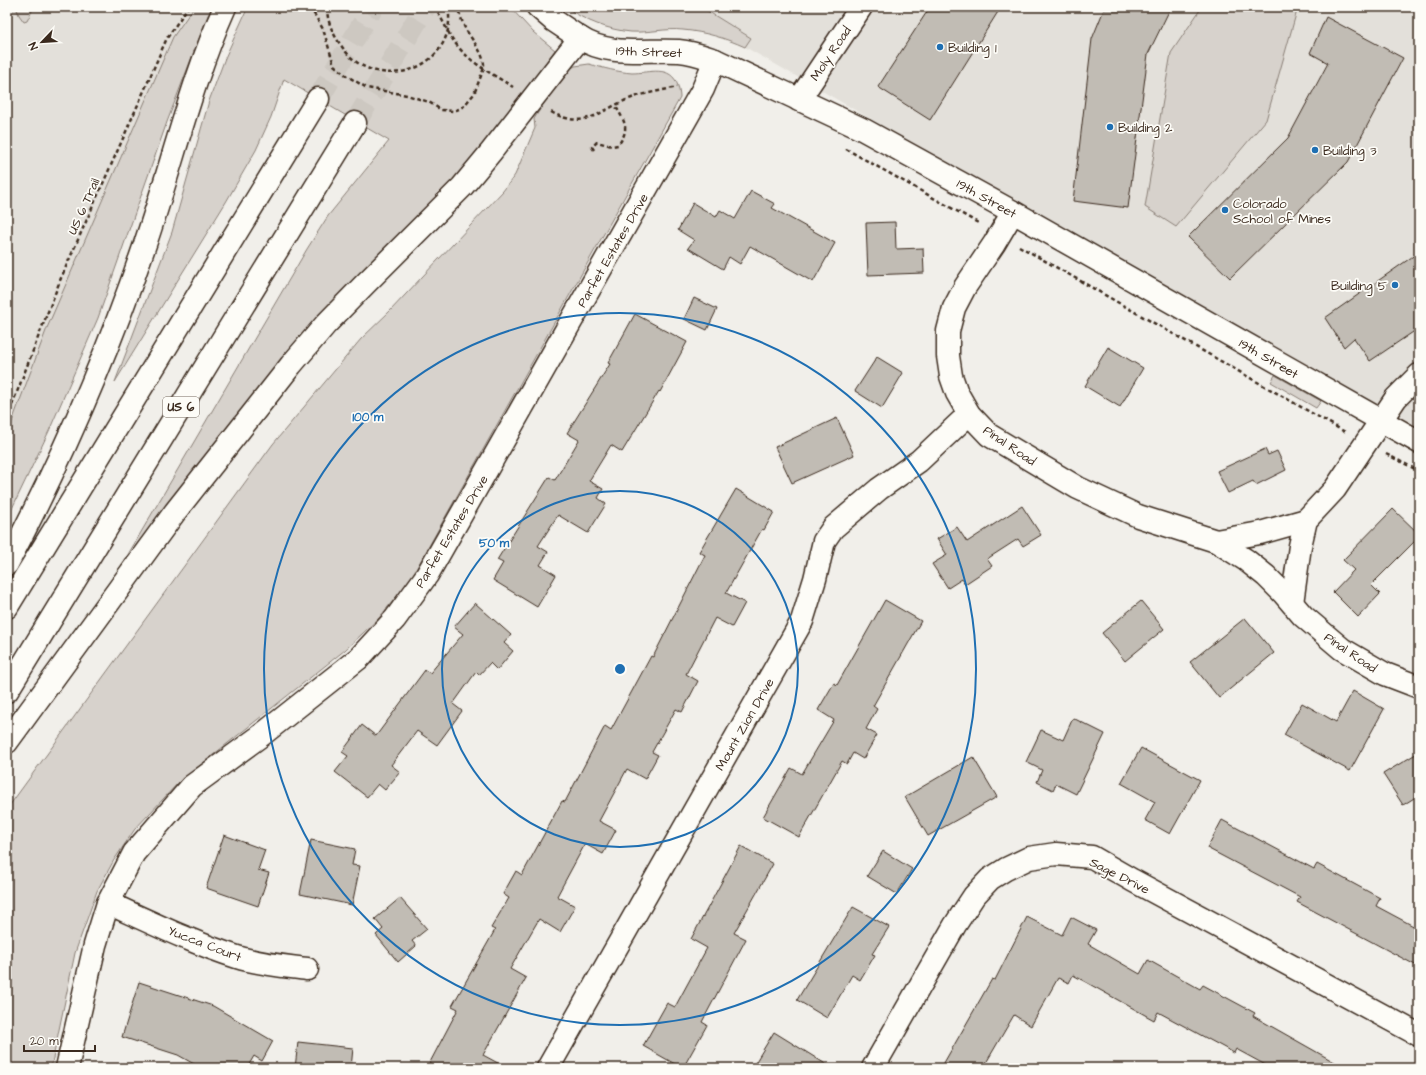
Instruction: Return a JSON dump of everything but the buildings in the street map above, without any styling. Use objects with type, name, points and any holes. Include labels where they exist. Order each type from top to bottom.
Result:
[{"type":"main road","points":[[7,564],[72,432],[109,344],[143,249],[200,70],[225,7]]},
{"type":"main road","name":"19th Street","points":[[538,7],[557,23],[586,42],[599,47],[619,51],[691,52],[715,60],[864,130],[1013,212],[1419,442]]},
{"type":"main road","name":"Moly Road","points":[[799,100],[861,7]]},
{"type":"main road","points":[[7,742],[175,512],[291,365],[326,324],[426,225],[462,187],[580,38]]},
{"type":"main road","name":"Parfet Estates Drive","points":[[67,1068],[95,945],[108,902],[134,853],[192,786],[259,737],[359,658],[395,619],[427,576],[703,89],[715,60]]},
{"type":"main road","points":[[7,607],[318,99]]},
{"type":"main road","name":"US 6","points":[[7,691],[355,123]]},
{"type":"main road","name":"Pinal Road","points":[[1013,212],[1000,235],[965,286],[954,308],[948,331],[948,356],[951,376],[957,393],[969,414],[989,435],[1078,488],[1138,516],[1216,541],[1246,560],[1266,576],[1303,616],[1342,649],[1386,674],[1419,687]]},
{"type":"main road","points":[[1292,603],[1300,546],[1306,520],[1335,489],[1396,398],[1419,375]]},
{"type":"main road","name":"Mount Zion Drive","points":[[554,1066],[802,621],[815,579],[824,541],[833,528],[879,489],[919,461],[969,414]]},
{"type":"main road","name":"Pinal Road","points":[[1216,541],[1260,533],[1306,520]]},
{"type":"main road","name":"Sage Drive","points":[[873,1068],[955,925],[974,896],[990,879],[1006,869],[1029,858],[1056,854],[1092,857],[1139,884],[1419,1035]]},
{"type":"main road","name":"Yucca Court","points":[[108,902],[194,941],[238,958],[273,965],[306,969]]},
{"type":"path","name":"US 6 Trail","points":[[7,418],[61,278],[159,56],[168,38],[188,7]]},
{"type":"path","points":[[310,7],[323,29],[334,65],[347,76],[366,88],[407,95],[429,102],[441,110],[454,112],[462,108],[474,94],[484,68],[480,52],[465,27],[457,7]]},
{"type":"path","points":[[327,7],[327,15],[334,35],[347,54],[366,67],[378,71],[392,72],[416,68],[427,62],[436,53],[443,44],[448,30],[450,20],[448,7]]},
{"type":"path","points":[[434,7],[439,13],[456,44],[462,51],[484,68],[514,87]]},
{"type":"path","points":[[547,110],[573,120],[580,119],[598,115],[615,105],[636,96],[679,87]]},
{"type":"path","points":[[594,150],[592,148],[597,142],[612,146],[618,145],[625,134],[623,119],[615,105]]},
{"type":"path","points":[[844,148],[1000,235],[1366,444],[1419,471]]},
{"type":"shaded area","points":[[7,7],[213,7],[208,15],[167,122],[98,318],[49,431],[7,519]]},
{"type":"shaded area","points":[[16,7],[34,7],[27,21],[24,22]]},
{"type":"shaded area","points":[[194,7],[213,7],[208,15],[167,122],[98,318],[49,431],[7,519],[7,435],[47,328],[173,37]]},
{"type":"shaded area","points":[[248,7],[510,7],[533,32],[555,50],[456,181],[106,592],[307,249],[328,216],[389,141],[284,79],[271,117],[256,150],[226,202],[115,382],[172,232],[209,101],[225,58]]},
{"type":"shaded area","points":[[566,7],[701,7],[751,38],[745,47],[699,32],[677,30],[638,32],[623,31],[589,21]]},
{"type":"shaded area","name":"Colorado School of Mines","points":[[701,7],[1419,7],[1419,427],[1369,401],[745,47],[751,38]]},
{"type":"shaded area","points":[[1202,7],[1298,7],[1266,120],[1176,227],[1145,207],[1171,53]]},
{"type":"shaded area","points":[[589,64],[610,70],[632,73],[652,71],[665,72],[675,79],[680,98],[410,580],[379,618],[345,650],[179,782],[135,829],[114,860],[97,891],[75,953],[51,1068],[7,1068],[7,809],[273,444],[361,339],[390,311],[503,191],[515,175],[535,128],[534,119],[558,81],[568,70],[575,66]]},
{"type":"shaded area","points":[[1275,375],[1321,401],[1316,408],[1271,382]]},
{"type":"tunnel","points":[[318,99],[373,7]]},
{"type":"tunnel","points":[[355,123],[425,7]]},
{"type":"place","name":"Building 1","points":[[940,47]]},
{"type":"place","name":"Building 2","points":[[1110,127]]},
{"type":"place","name":"Building 3","points":[[1315,150]]},
{"type":"place","name":"Colorado School of Mines","points":[[1225,210]]},
{"type":"place","name":"Building 5","points":[[1395,285]]}]
